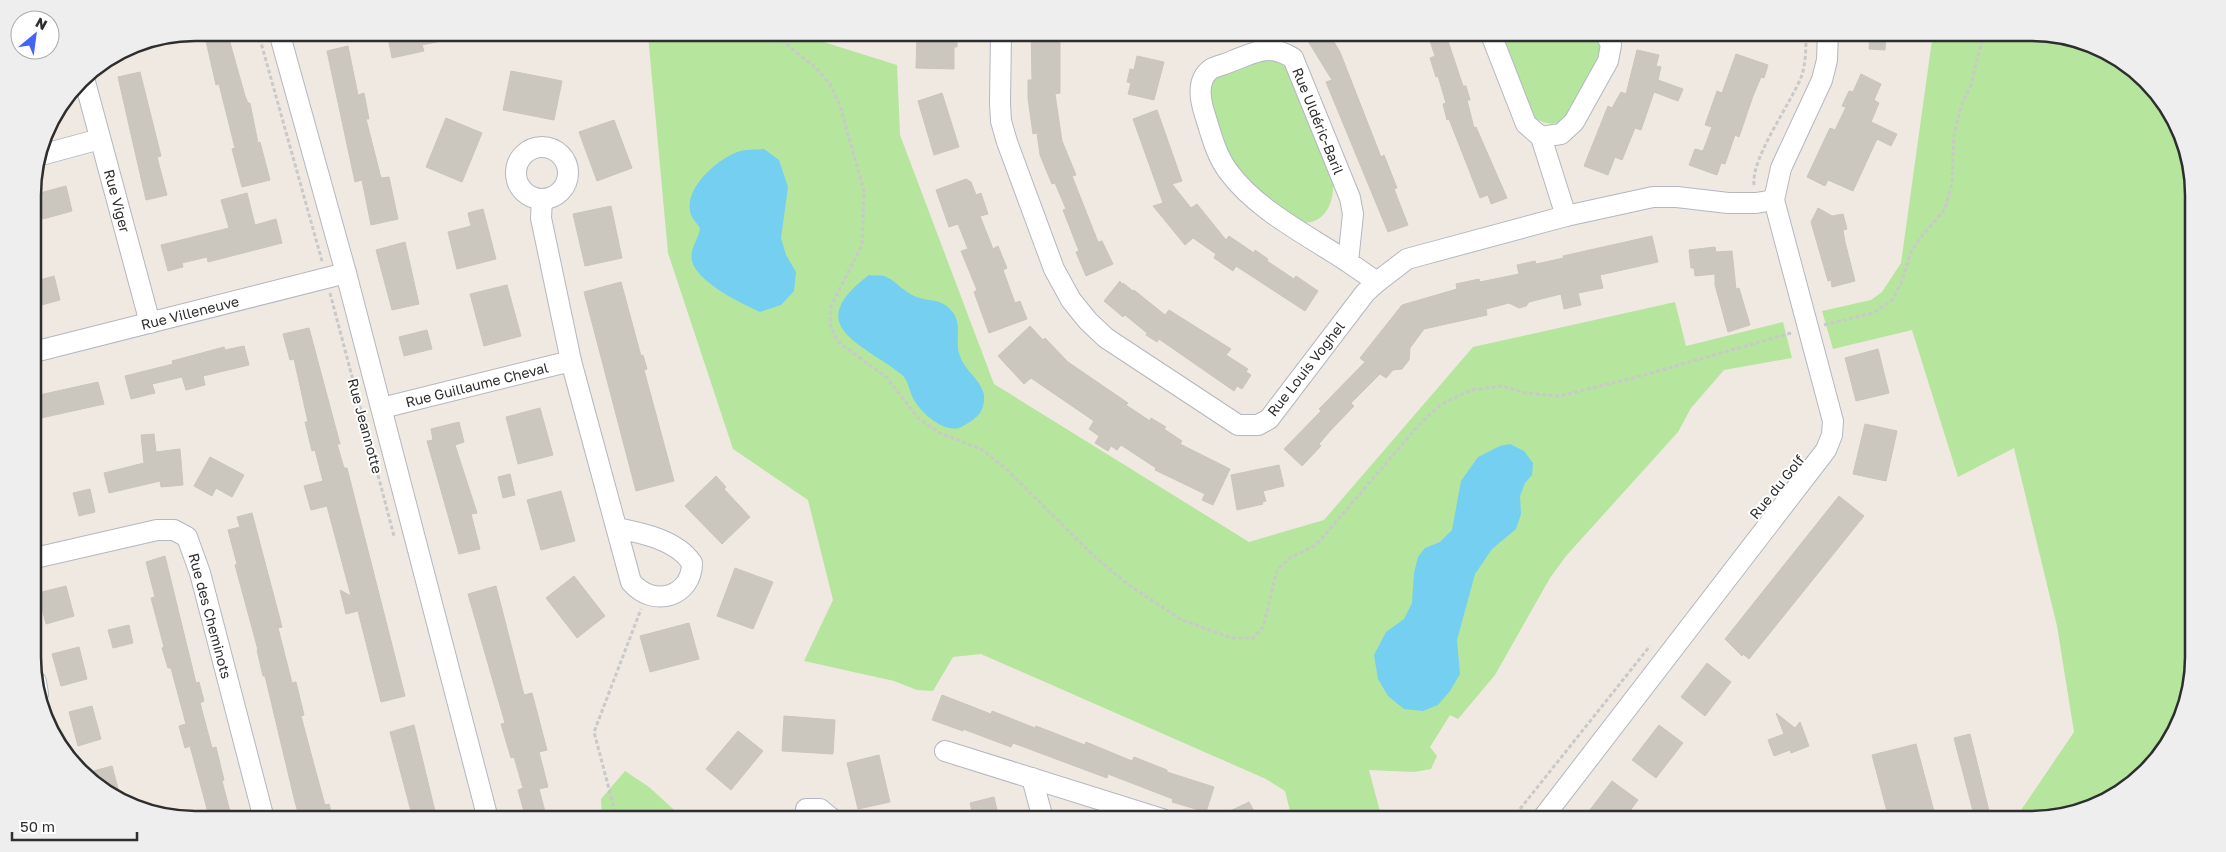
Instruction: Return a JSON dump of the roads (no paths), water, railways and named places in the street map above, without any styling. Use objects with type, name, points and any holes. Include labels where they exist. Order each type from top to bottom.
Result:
[{"type":"street","points":[[1494,41],[1526,124],[1541,137],[1566,216]]},
{"type":"street","points":[[1541,137],[1561,134],[1574,122],[1608,61],[1611,45],[1609,41]]},
{"type":"street","name":"Rue du Golf","points":[[1549,810],[1826,450],[1832,435],[1833,421],[1799,331],[1765,201],[1822,80],[1827,60],[1828,41]]},
{"type":"street","name":"Rue Jeannotte","points":[[283,42],[382,408],[486,811]]},
{"type":"street","name":"Rue Louis Voghel","points":[[1001,42],[1001,121],[1054,269],[1070,300],[1106,338],[1238,425],[1258,425],[1269,419],[1366,294],[1377,282],[1407,259],[1566,216],[1654,197],[1676,197],[1728,203],[1765,201]]},
{"type":"street","name":"Rue Uldéric-Baril","points":[[1348,262],[1353,214],[1350,198],[1292,58],[1274,49],[1264,49],[1210,70],[1201,85],[1201,103],[1218,154],[1227,171],[1261,205],[1377,282]]},
{"type":"street","name":"Rue Viger","points":[[86,86],[150,324]]},
{"type":"street","points":[[47,154],[100,140]]},
{"type":"street","points":[[542,199],[541,218],[571,362],[617,528],[632,582],[638,591],[657,598],[665,597],[679,590],[692,572],[692,563],[680,550],[668,543],[617,528]]},
{"type":"street","name":"Rue Villeneuve","points":[[42,350],[346,274]]},
{"type":"street","name":"Rue Guillaume Cheval","points":[[382,408],[571,362]]},
{"type":"street","name":"Rue des Cheminots","points":[[41,557],[157,530],[174,530],[187,537],[200,572],[262,811]]},
{"type":"street","points":[[945,751],[1135,810]]},
{"type":"street","points":[[1032,778],[1041,811]]},
{"type":"street","points":[[806,809],[822,811]]},
{"type":"water","points":[[764,149],[779,160],[788,187],[781,238],[786,255],[796,272],[794,291],[781,305],[760,312],[721,291],[702,277],[696,269],[691,257],[700,228],[691,215],[690,205],[697,185],[712,167],[740,151]]},
{"type":"water","points":[[869,275],[888,278],[916,297],[943,303],[954,314],[958,326],[958,350],[960,356],[984,393],[982,409],[971,421],[957,428],[943,426],[936,422],[918,406],[901,374],[845,332],[839,321],[840,308],[849,293]]},
{"type":"water","points":[[1510,444],[1524,451],[1533,463],[1532,475],[1525,483],[1520,496],[1521,514],[1516,529],[1492,549],[1475,574],[1457,640],[1460,674],[1450,691],[1438,705],[1423,711],[1404,709],[1388,696],[1378,679],[1374,655],[1386,632],[1404,619],[1412,603],[1414,573],[1418,557],[1425,548],[1440,542],[1452,530],[1461,481],[1478,457],[1500,446]]}]
